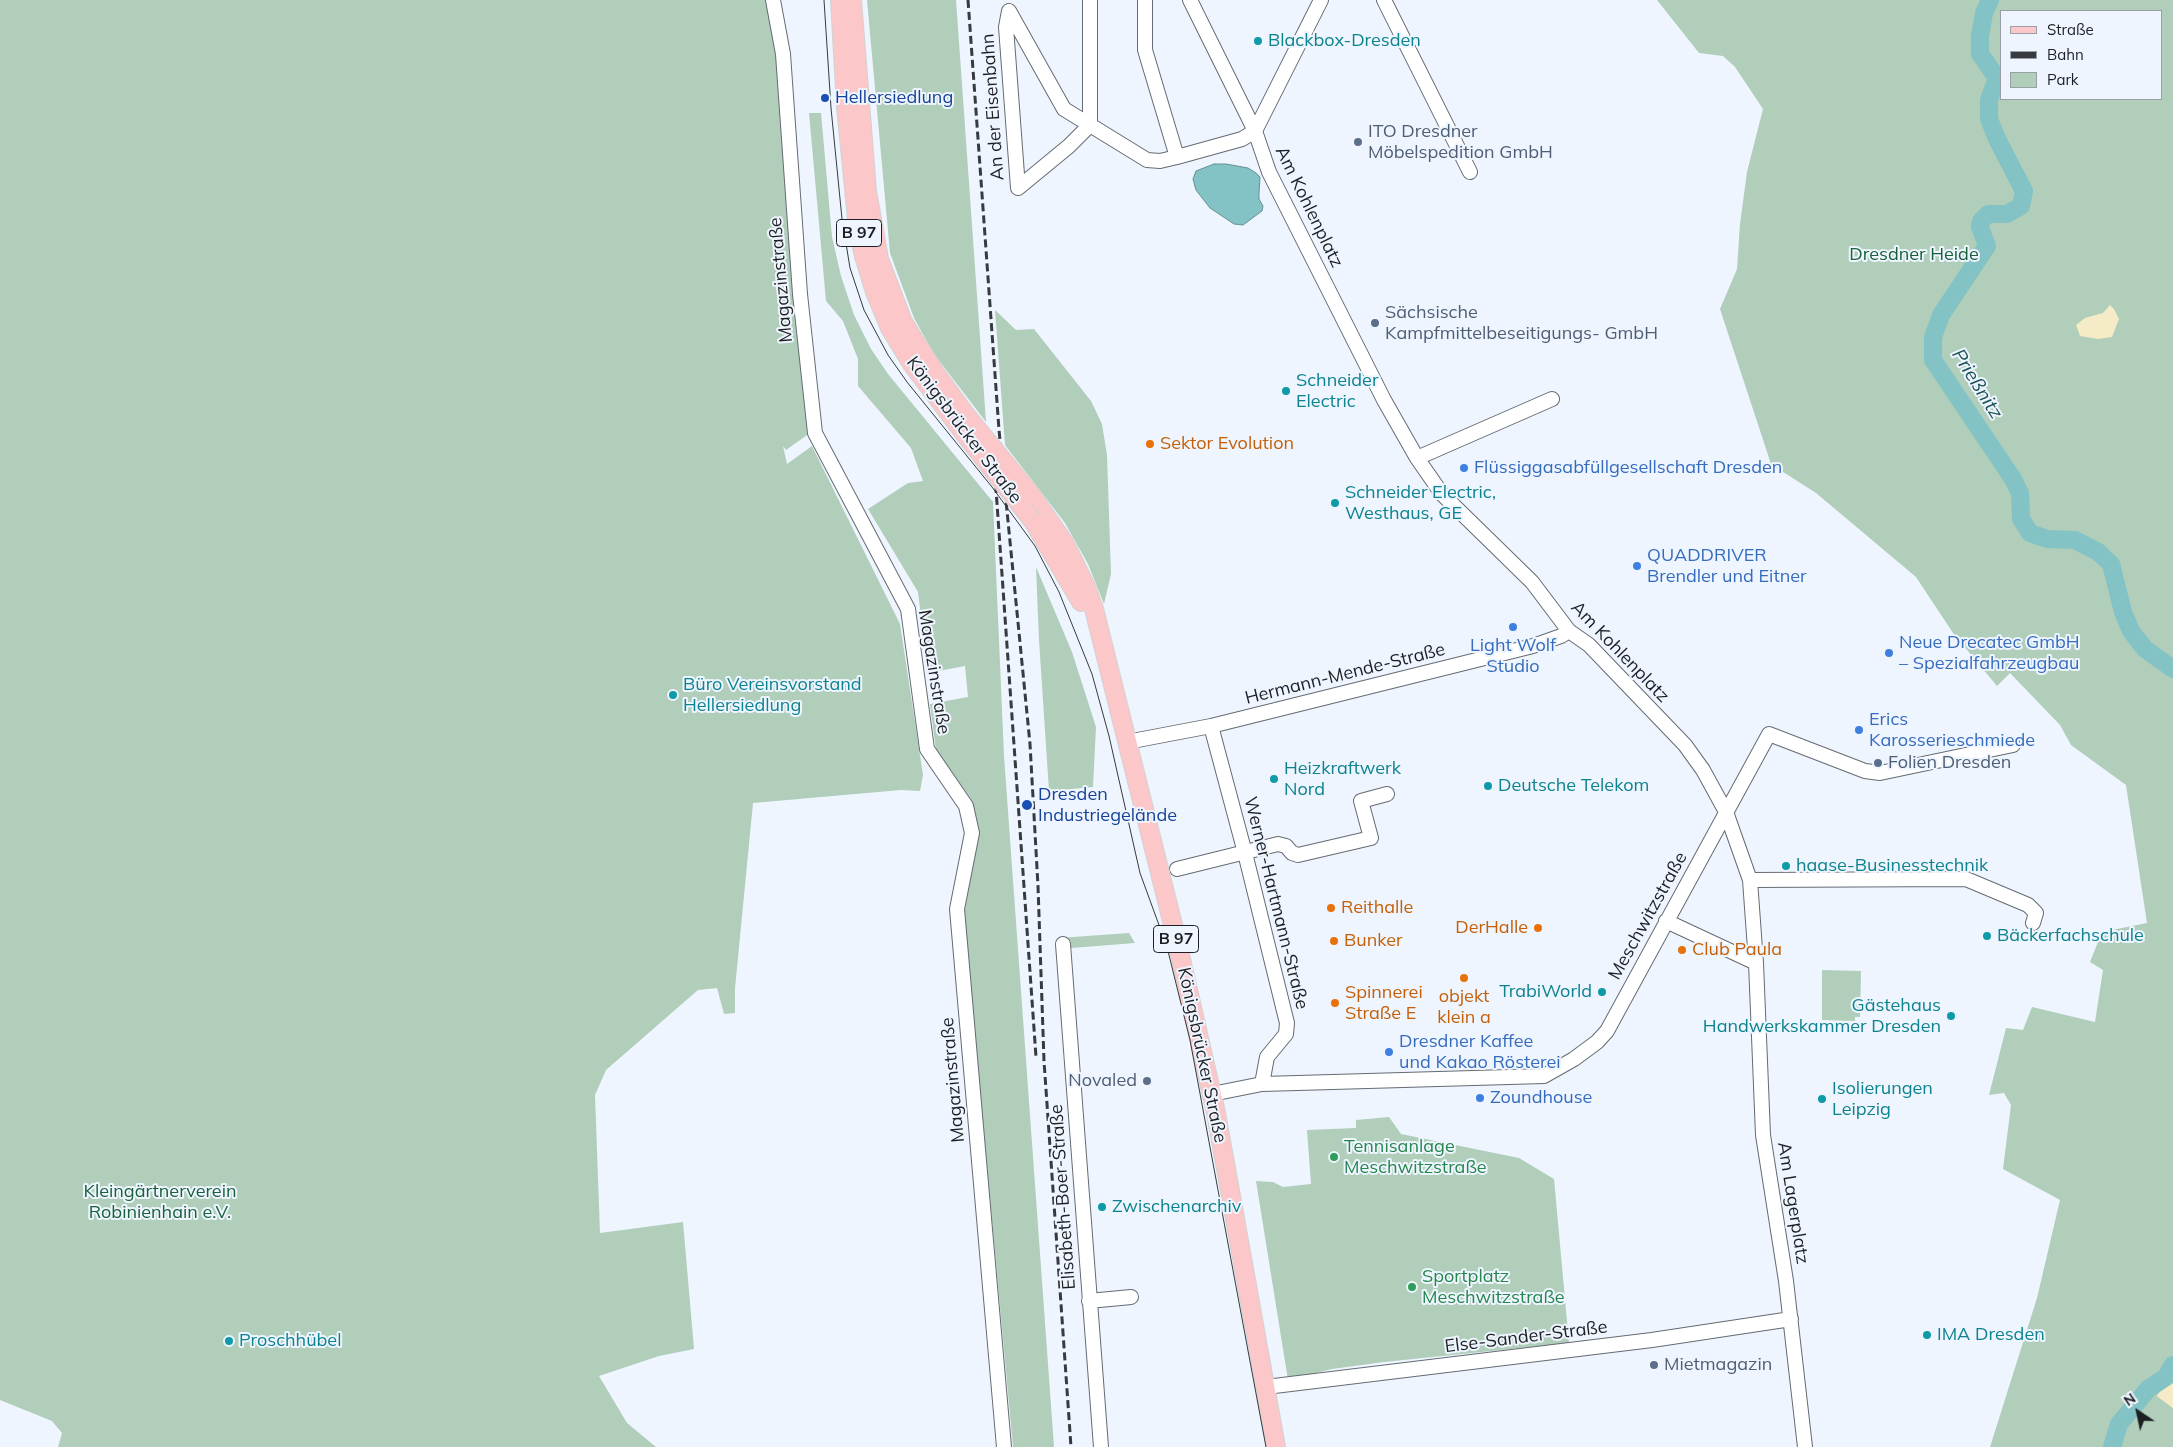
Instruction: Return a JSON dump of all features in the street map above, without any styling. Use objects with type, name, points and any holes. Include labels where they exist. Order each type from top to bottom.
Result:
[{"type":"main road","name":"Königsbrücker Straße","points":[[840,0],[858,228],[875,292],[890,328],[923,380],[1034,521],[1100,638]]},
{"type":"main road","name":"Königsbrücker Straße","points":[[852,0],[867,191],[879,259],[903,322],[934,371],[1051,522],[1076,566],[1094,609],[1176,937],[1212,1094],[1276,1447]]},
{"type":"street","name":"Magazinstraße","points":[[773,0],[783,54],[800,294],[815,433],[908,610],[927,749],[966,806],[972,833],[957,909],[1004,1447]]},
{"type":"street","points":[[1090,0],[1090,125],[1146,160],[1160,161],[1242,139],[1255,131],[1321,0]]},
{"type":"street","points":[[1145,0],[1145,50],[1178,157]]},
{"type":"street","name":"Am Kohlenplatz","points":[[1190,0],[1255,131],[1269,172],[1384,400],[1417,458],[1442,494],[1532,582],[1569,631],[1588,645],[1685,745],[1703,770],[1726,812]]},
{"type":"street","points":[[1384,0],[1470,172]]},
{"type":"street","name":"An der Eisenbahn","points":[[1009,11],[1064,109],[1090,125],[1064,151],[1018,188],[1006,28],[1009,11]]},
{"type":"street","points":[[1417,458],[1552,399]]},
{"type":"street","name":"Hermann-Mende-Straße","points":[[1127,742],[1210,726],[1533,646],[1561,636],[1569,631]]},
{"type":"street","name":"Werner-Hartmann-Straße","points":[[1210,726],[1245,853],[1287,1023],[1286,1034],[1267,1057],[1262,1084]]},
{"type":"street","name":"Meschwitzstraße","points":[[1212,1094],[1262,1084],[1544,1076],[1574,1059],[1597,1042],[1607,1031],[1768,734],[1866,771],[1880,773],[2013,745]]},
{"type":"street","points":[[1177,869],[1278,844],[1286,846],[1292,853],[1298,855],[1372,838],[1361,800],[1387,794]]},
{"type":"street","name":"Am Lagerplatz","points":[[1726,812],[1750,880],[1756,963],[1763,1135],[1791,1319],[1805,1447]]},
{"type":"street","points":[[1750,880],[1966,879],[2028,905],[2036,914],[2033,923]]},
{"type":"street","points":[[1666,921],[1756,963]]},
{"type":"street","name":"Elisabeth-Boer-Straße","points":[[1063,944],[1100,1447]]},
{"type":"street","points":[[1089,1301],[1131,1297]]},
{"type":"street","name":"Else-Sander-Straße","points":[[1266,1387],[1652,1340],[1791,1319]]},
{"type":"green space","name":"Kleingärtnerverein Robinienhain e.V.","points":[[0,0],[771,0],[774,13],[810,433],[786,450],[783,446],[787,464],[812,446],[900,624],[923,775],[920,791],[901,790],[753,803],[735,988],[735,1013],[724,1014],[717,988],[698,990],[606,1070],[595,1095],[600,1233],[683,1222],[694,1349],[659,1356],[599,1376],[627,1423],[656,1447],[58,1447],[62,1433],[52,1421],[0,1400]]},
{"type":"green space","points":[[867,0],[956,0],[986,422],[934,354],[914,318],[890,253]]},
{"type":"green space","name":"Dresdner Heide","points":[[1657,0],[2173,0],[2173,1374],[2157,1396],[2173,1408],[2173,1447],[1990,1447],[2037,1298],[2060,1200],[2003,1169],[2011,1105],[2004,1093],[1989,1095],[2006,1028],[2023,1030],[2032,1007],[2095,1022],[2103,970],[2090,962],[2102,932],[2147,923],[2126,785],[2071,745],[2060,725],[2010,673],[1997,686],[1953,633],[1916,577],[1816,493],[1772,467],[1720,309],[1737,269],[1740,224],[1747,172],[1763,109],[1735,67],[1723,56],[1699,53]]},
{"type":"green space","points":[[809,113],[821,113],[832,237],[841,276],[854,315],[871,349],[888,374],[993,502],[1004,756],[1054,1447],[1013,1447],[964,916],[977,835],[971,799],[936,750],[930,704],[968,697],[965,666],[928,673],[918,592],[868,509],[908,483],[923,481],[911,448],[858,386],[858,359],[843,321],[826,301]]},
{"type":"green space","points":[[995,310],[1016,330],[1034,329],[1091,401],[1102,424],[1107,455],[1111,574],[1104,604],[1088,564],[1065,523],[1005,445]]},
{"type":"green space","points":[[1036,567],[1072,652],[1096,727],[1093,787],[1049,791]]},
{"type":"green space","points":[[1129,933],[1135,943],[1059,949],[1059,938]]},
{"type":"green space","points":[[1822,970],[1861,971],[1860,1017],[1855,1017],[1855,1021],[1822,1020]]},
{"type":"green space","points":[[1389,1117],[1401,1134],[1519,1158],[1554,1179],[1569,1343],[1384,1362],[1332,1369],[1288,1380],[1256,1181],[1273,1182],[1283,1187],[1311,1184],[1307,1130],[1356,1128],[1356,1120]]},
{"type":"sand","points":[[2110,305],[2119,319],[2112,337],[2098,339],[2080,336],[2076,325],[2085,318],[2103,313]]},
{"type":"sand","points":[[2173,1374],[2173,1408],[2157,1396]]},
{"type":"water","points":[[1214,164],[1248,168],[1260,177],[1259,199],[1263,206],[1262,211],[1243,225],[1234,224],[1210,208],[1196,190],[1193,179],[1196,171]]},
{"type":"waterway","name":"Prießnitz","points":[[1990,0],[1984,13],[1980,36],[1980,54],[1997,78],[1989,100],[1989,119],[1997,139],[2024,191],[2021,206],[2007,214],[1988,214],[1981,221],[1980,227],[1987,246],[1941,315],[1933,337],[1933,360],[2013,479],[2020,493],[2021,519],[2030,533],[2047,539],[2075,540],[2098,552],[2111,564],[2123,612],[2131,631],[2145,649],[2173,669]]},
{"type":"waterway","name":"Prießnitz","points":[[2112,1447],[2119,1424],[2148,1389],[2166,1377],[2173,1365]]},
{"type":"tram line","points":[[824,0],[831,108],[842,219],[850,268],[864,310],[888,355],[907,382],[992,487],[1035,546],[1059,592],[1092,674],[1109,736],[1140,873],[1167,947],[1190,1040],[1266,1447]]},
{"type":"railway","points":[[968,0],[999,430],[1030,744],[1038,886],[1044,1061],[1071,1447]]},
{"type":"railway","points":[[994,461],[1036,1057]]},
{"type":"place","name":"Blackbox-Dresden","points":[[1258,41]]},
{"type":"place","name":"Hellersiedlung","points":[[825,98]]},
{"type":"place","name":"ITO Dresdner Möbelspedition GmbH","points":[[1358,142]]},
{"type":"place","name":"Sächsische Kampfmittelbeseitigungs- GmbH","points":[[1375,323]]},
{"type":"place","name":"Schneider Electric","points":[[1286,391]]},
{"type":"place","name":"Sektor Evolution","points":[[1150,444]]},
{"type":"place","name":"Flüssiggasabfüllgesellschaft Dresden","points":[[1464,468]]},
{"type":"place","name":"Schneider Electric, Westhaus, GE","points":[[1335,503]]},
{"type":"place","name":"QUADDRIVER Brendler und Eitner","points":[[1637,566]]},
{"type":"place","name":"Light Wolf Studio","points":[[1513,627]]},
{"type":"place","name":"Neue Drecatec GmbH – Spezialfahrzeugbau","points":[[1889,653]]},
{"type":"place","name":"Büro Vereinsvorstand Hellersiedlung","points":[[673,695]]},
{"type":"place","name":"Erics Karosserieschmiede","points":[[1859,730]]},
{"type":"place","name":"Folien Dresden","points":[[1878,763]]},
{"type":"place","name":"Heizkraftwerk Nord","points":[[1274,779]]},
{"type":"place","name":"Deutsche Telekom","points":[[1488,786]]},
{"type":"place","name":"Dresden Industriegelände","points":[[1027,805]]},
{"type":"place","name":"haase-Businesstechnik","points":[[1786,866]]},
{"type":"place","name":"Reithalle","points":[[1331,908]]},
{"type":"place","name":"DerHalle","points":[[1538,928]]},
{"type":"place","name":"Bäckerfachschule","points":[[1987,936]]},
{"type":"place","name":"Bunker","points":[[1334,941]]},
{"type":"place","name":"Club Paula","points":[[1682,950]]},
{"type":"place","name":"objekt klein a","points":[[1464,978]]},
{"type":"place","name":"TrabiWorld","points":[[1602,992]]},
{"type":"place","name":"Spinnerei Straße E","points":[[1335,1003]]},
{"type":"place","name":"Gästehaus Handwerkskammer Dresden","points":[[1951,1016]]},
{"type":"place","name":"Dresdner Kaffee und Kakao Rösterei","points":[[1389,1052]]},
{"type":"place","name":"Novaled","points":[[1147,1081]]},
{"type":"place","name":"Zoundhouse","points":[[1480,1098]]},
{"type":"place","name":"Isolierungen Leipzig","points":[[1822,1099]]},
{"type":"place","name":"Tennisanlage Meschwitzstraße","points":[[1334,1157]]},
{"type":"place","name":"Zwischenarchiv","points":[[1102,1207]]},
{"type":"place","name":"Sportplatz Meschwitzstraße","points":[[1412,1287]]},
{"type":"place","name":"IMA Dresden","points":[[1927,1335]]},
{"type":"place","name":"Proschhübel","points":[[229,1341]]},
{"type":"place","name":"Mietmagazin","points":[[1654,1365]]}]
